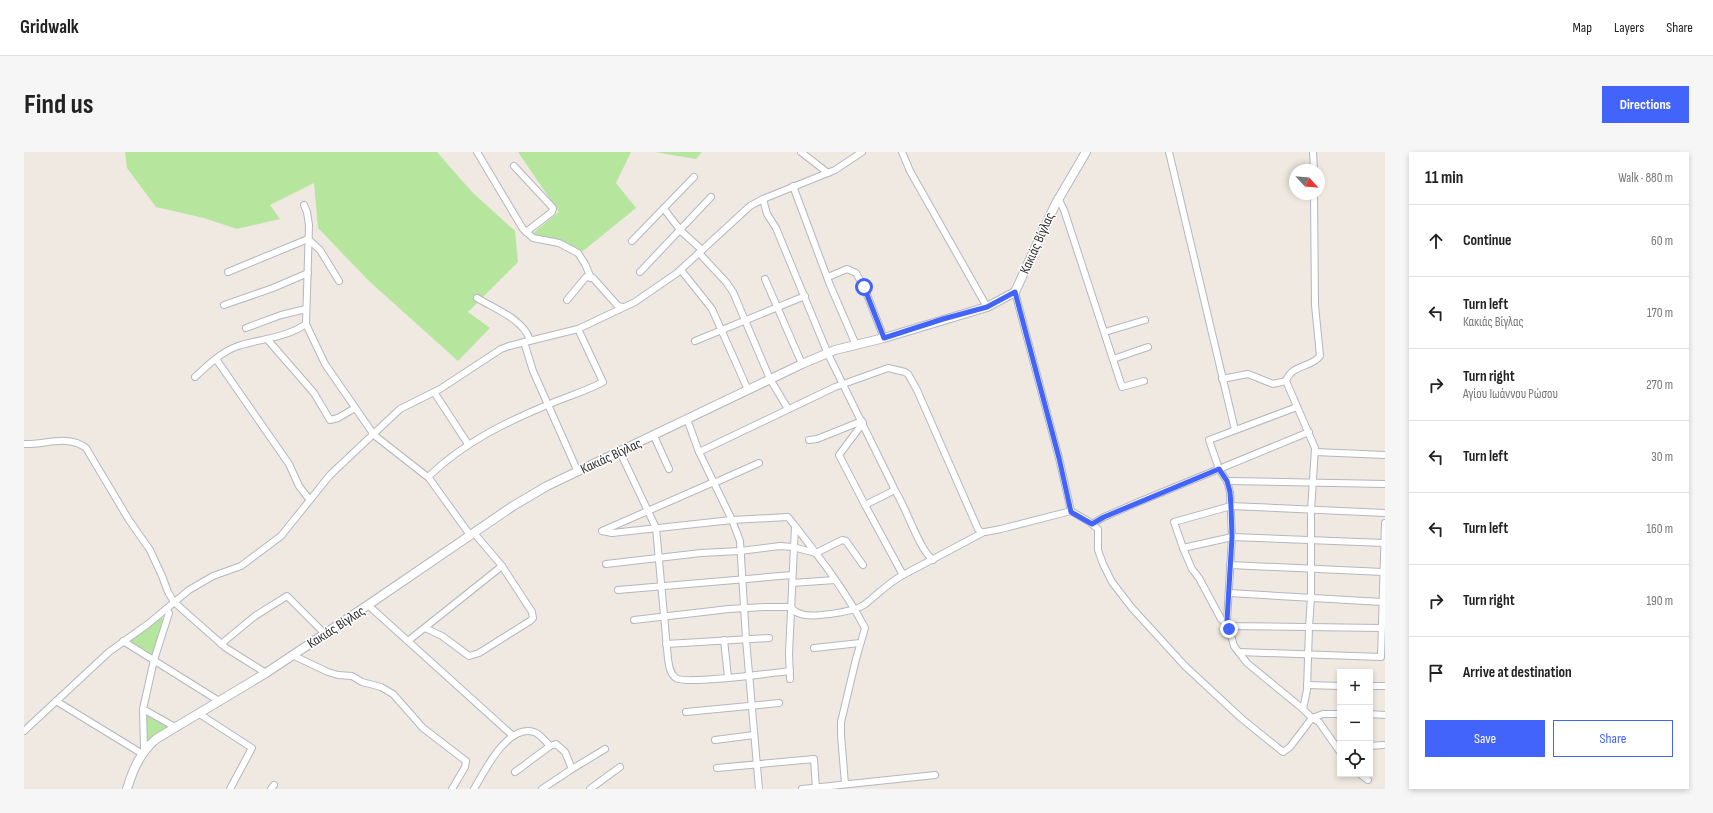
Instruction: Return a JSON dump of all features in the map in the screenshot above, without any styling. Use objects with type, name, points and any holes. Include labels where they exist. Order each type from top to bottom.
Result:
[{"type":"street","points":[[476,152],[523,229],[533,238],[559,243],[578,253],[591,278]]},
{"type":"street","points":[[801,152],[828,173]]},
{"type":"street","points":[[24,731],[123,641],[168,611],[196,585],[213,576],[241,566],[266,548],[288,529],[309,499],[330,475],[400,409],[434,392],[501,349],[530,340],[578,329],[635,302],[681,270],[750,206],[793,186],[828,173],[862,152]]},
{"type":"street","points":[[902,152],[910,171],[987,307]]},
{"type":"street","name":"Κακιάς Βίγλας","points":[[127,789],[132,774],[143,752],[156,739],[266,673],[513,506],[548,486],[802,364],[856,345],[987,307],[1015,292],[1058,198],[1086,152]]},
{"type":"street","points":[[1169,152],[1235,430]]},
{"type":"street","points":[[1313,152],[1314,164]]},
{"type":"street","points":[[514,166],[553,208],[552,212],[526,232]]},
{"type":"street","points":[[632,241],[694,176]]},
{"type":"street","points":[[793,186],[856,345]]},
{"type":"street","points":[[640,272],[711,197]]},
{"type":"street","points":[[1058,198],[1064,210],[1122,387],[1144,381]]},
{"type":"street","points":[[764,199],[767,214],[776,228],[828,354],[894,486],[894,489],[902,501],[925,551],[933,560]]},
{"type":"street","points":[[1304,709],[1307,685],[1311,598],[1311,511],[1315,452],[1309,432],[1286,381],[1288,376],[1296,368],[1315,362],[1320,356],[1315,305],[1314,200]]},
{"type":"street","points":[[304,205],[308,219],[306,324],[325,364],[374,434],[428,477],[472,534],[502,566],[532,612],[533,618],[479,653],[468,656],[442,636],[425,628]]},
{"type":"street","points":[[664,209],[733,292],[770,379],[788,409]]},
{"type":"street","points":[[228,272],[308,239]]},
{"type":"street","points":[[308,239],[320,250],[339,281]]},
{"type":"street","points":[[828,277],[847,269],[856,272],[864,287],[884,338]]},
{"type":"street","points":[[681,270],[712,309],[748,390]]},
{"type":"street","points":[[224,305],[273,288],[308,273]]},
{"type":"street","points":[[567,300],[586,277],[593,278],[618,306],[623,307]]},
{"type":"street","points":[[765,279],[802,364]]},
{"type":"street","points":[[1015,292],[1059,458],[1071,512]]},
{"type":"street","points":[[696,341],[721,329],[804,296]]},
{"type":"street","points":[[477,298],[518,321],[528,334],[530,340]]},
{"type":"street","points":[[246,328],[281,315],[306,309]]},
{"type":"street","points":[[1105,332],[1145,320]]},
{"type":"street","points":[[195,376],[225,352],[237,346],[288,333],[306,324]]},
{"type":"street","points":[[428,477],[443,462],[468,444],[507,422],[603,382],[578,329]]},
{"type":"street","points":[[266,339],[314,393],[330,420],[338,418],[356,408]]},
{"type":"street","points":[[524,342],[533,371],[578,472]]},
{"type":"street","points":[[1113,359],[1148,347]]},
{"type":"street","points":[[216,359],[289,464],[302,492],[309,499]]},
{"type":"street","points":[[699,452],[843,384],[888,368],[905,372],[908,374],[933,426],[978,529],[984,532]]},
{"type":"street","points":[[1222,379],[1245,374],[1273,384],[1286,381]]},
{"type":"street","points":[[434,392],[468,444]]},
{"type":"street","points":[[1297,407],[1209,440],[1219,469],[1227,481],[1230,492],[1232,537],[1228,626],[1234,646],[1247,663],[1304,709],[1312,718],[1319,722],[1337,748]]},
{"type":"street","points":[[687,420],[699,452],[732,520],[740,542],[746,639],[759,789]]},
{"type":"street","points":[[809,440],[818,439],[862,422]]},
{"type":"street","points":[[862,422],[839,455],[903,575]]},
{"type":"street","points":[[1092,524],[1104,517],[1309,432]]},
{"type":"street","points":[[654,436],[669,469]]},
{"type":"street","points":[[24,444],[69,440],[79,443],[86,448],[150,550],[168,592],[176,604],[221,644],[266,673]]},
{"type":"street","points":[[620,452],[656,528],[669,669],[676,678],[683,681],[750,676],[790,671]]},
{"type":"street","points":[[1315,452],[1385,455]]},
{"type":"street","points":[[759,463],[602,531],[612,533],[732,520],[788,517],[835,580],[855,609],[865,628],[841,722],[845,784]]},
{"type":"street","points":[[1227,481],[1385,484]]},
{"type":"street","points":[[865,505],[894,489]]},
{"type":"street","points":[[1381,628],[1228,626],[1221,619],[1199,578],[1192,569],[1174,522],[1231,506],[1311,511],[1385,513]]},
{"type":"street","points":[[634,620],[765,607],[791,607],[794,611],[806,615],[835,613],[855,609],[864,605],[896,579],[984,532],[1071,512],[1098,529],[1098,550],[1102,564],[1112,582],[1132,608],[1185,666],[1241,718],[1283,752],[1290,747],[1312,718],[1323,714],[1337,714]]},
{"type":"street","points":[[1239,652],[1381,657],[1385,523]]},
{"type":"street","points":[[790,679],[792,575],[795,526]]},
{"type":"street","points":[[1183,548],[1232,537],[1384,543]]},
{"type":"street","points":[[606,564],[780,546],[794,547],[816,553],[842,540],[846,541],[863,565]]},
{"type":"street","points":[[1230,565],[1383,572]]},
{"type":"street","points":[[408,641],[502,566]]},
{"type":"street","points":[[618,590],[792,575]]},
{"type":"street","points":[[792,583],[835,580]]},
{"type":"street","points":[[1229,593],[1382,602]]},
{"type":"street","points":[[221,644],[255,616],[287,596],[325,634]]},
{"type":"street","points":[[368,605],[513,736]]},
{"type":"street","points":[[143,752],[143,709],[154,660],[168,611]]},
{"type":"street","points":[[666,644],[769,638]]},
{"type":"street","points":[[724,640],[728,677]]},
{"type":"street","points":[[123,641],[219,701]]},
{"type":"street","points":[[814,648],[860,643]]},
{"type":"street","points":[[292,655],[328,672],[338,675],[352,676],[362,682],[380,687],[393,694],[423,728],[466,761],[465,767],[452,789]]},
{"type":"street","points":[[1307,685],[1337,686]]},
{"type":"street","points":[[1373,686],[1385,686]]},
{"type":"street","points":[[56,701],[143,752]]},
{"type":"street","points":[[686,712],[779,703]]},
{"type":"street","points":[[143,709],[175,727]]},
{"type":"street","points":[[198,713],[252,748],[230,789]]},
{"type":"street","points":[[1373,714],[1385,715]]},
{"type":"street","points":[[474,789],[500,749],[513,736],[524,731],[533,731],[550,746]]},
{"type":"street","points":[[715,740],[754,735]]},
{"type":"street","points":[[515,772],[550,746],[556,744],[565,752],[572,769]]},
{"type":"street","points":[[1373,746],[1384,745]]},
{"type":"street","points":[[542,789],[605,749]]},
{"type":"street","points":[[717,768],[757,763],[814,759],[816,788]]},
{"type":"street","points":[[590,789],[620,767]]},
{"type":"street","points":[[802,789],[935,775]]},
{"type":"street","points":[[1364,777],[1368,780]]},
{"type":"green space","points":[[125,152],[437,152],[472,192],[515,231],[518,262],[468,312],[490,328],[458,361],[369,281],[318,228],[314,183],[270,205],[280,219],[237,229],[204,218],[156,207],[127,168]]},
{"type":"green space","points":[[518,152],[631,152],[616,183],[636,208],[583,251],[558,241],[532,234],[559,212]]},
{"type":"green space","points":[[655,152],[702,152],[696,159]]},
{"type":"green space","points":[[162,618],[165,621],[153,655],[129,641]]},
{"type":"green space","points":[[146,713],[170,726],[148,740],[146,739]]},
{"type":"route","points":[[864,287],[884,338],[987,307],[1015,292],[1059,458],[1071,512],[1076,513],[1092,524],[1104,517],[1219,469],[1227,481],[1230,492],[1231,506],[1232,537],[1227,621],[1229,629]]}]
